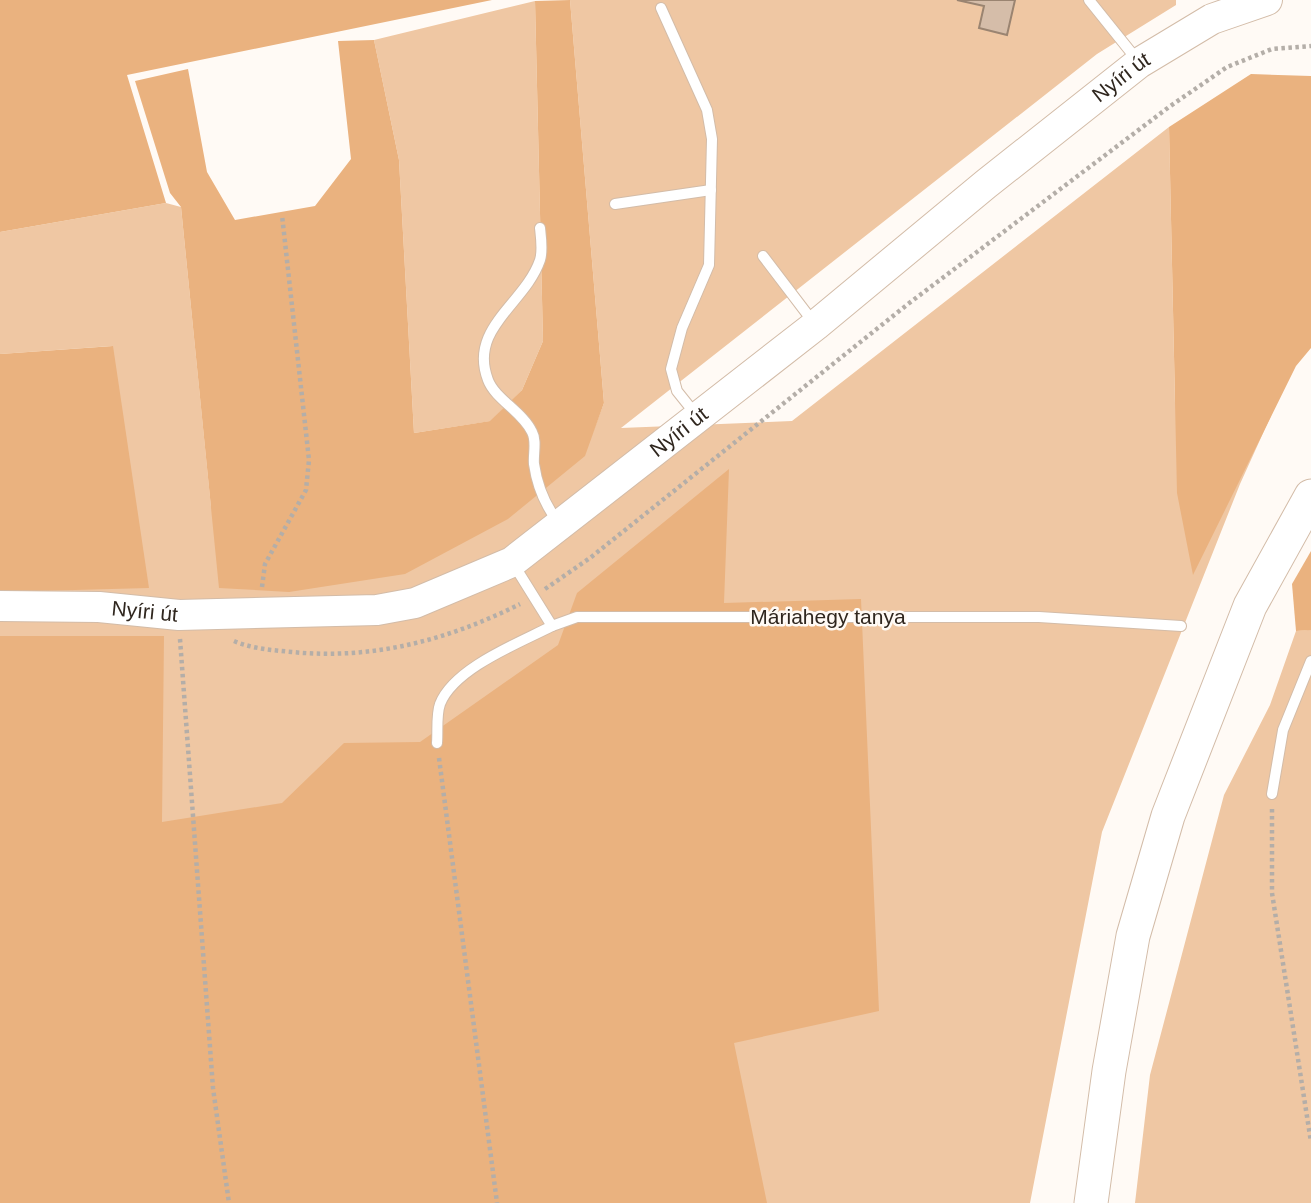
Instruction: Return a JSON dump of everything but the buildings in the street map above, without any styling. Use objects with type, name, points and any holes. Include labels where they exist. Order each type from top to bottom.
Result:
[{"type":"main road","points":[[1091,1203],[1109,1071],[1133,936],[1168,816],[1250,606],[1311,496]]},
{"type":"street","name":"Nyíri út","points":[[0,606],[99,607],[179,615],[377,610],[415,603],[512,562],[816,325],[986,184],[1139,63],[1212,19],[1267,0]]},
{"type":"lane","points":[[1089,0],[1139,63]]},
{"type":"lane","points":[[661,8],[707,110],[712,139],[709,265],[682,328],[671,369],[677,391],[696,416]]},
{"type":"lane","points":[[615,204],[711,190]]},
{"type":"lane","points":[[540,228],[541,258],[521,295],[493,324],[481,357],[489,383],[516,409],[534,434],[534,464],[540,489],[548,509],[559,525]]},
{"type":"lane","points":[[762,256],[816,325]]},
{"type":"lane","points":[[512,562],[552,626]]},
{"type":"lane","name":"Máriahegy tanya","points":[[437,743],[440,705],[454,682],[489,659],[552,626],[577,617],[1039,617],[1181,626]]},
{"type":"lane","points":[[1272,794],[1283,730],[1311,661]]},
{"type":"path","points":[[258,612],[265,564],[306,490],[309,460],[282,215]]},
{"type":"path","points":[[179,615],[213,1088],[229,1203]]},
{"type":"path","points":[[437,743],[497,1203]]},
{"type":"path","points":[[1272,794],[1272,893],[1311,1142]]},
{"type":"shaded area","points":[[0,0],[492,0],[127,75],[166,203],[0,232]]},
{"type":"shaded area","points":[[570,0],[1176,0],[1176,5],[1097,54],[621,428],[792,421],[1169,127],[1175,403],[1279,398],[1240,484],[1102,832],[1030,1203],[0,1203],[0,544],[112,346],[0,354],[0,232],[166,203],[181,207],[211,507],[593,432],[604,403]]},
{"type":"shaded area","points":[[570,0],[604,403],[585,456],[508,519],[405,574],[289,592],[219,588],[181,207],[170,193],[135,81],[188,69],[207,172],[235,220],[315,206],[351,159],[338,41],[374,40],[399,160],[414,433],[490,421],[522,390],[543,341],[535,1]]},
{"type":"shaded area","points":[[535,1],[543,341],[522,390],[491,421],[414,433],[399,160],[374,40]]},
{"type":"shaded area","points":[[1251,74],[1311,76],[1311,348],[1296,366],[1193,575],[1177,493],[1169,127]]},
{"type":"shaded area","points":[[113,346],[149,588],[0,592],[0,354]]},
{"type":"shaded area","points":[[729,469],[724,603],[861,599],[879,1011],[734,1043],[767,1203],[0,1203],[0,636],[164,636],[162,822],[282,803],[344,743],[420,742],[558,645],[577,593]]},
{"type":"shaded area","points":[[1311,551],[1311,630],[1296,631],[1292,584]]},
{"type":"shaded area","points":[[1311,624],[1311,1203],[1135,1203],[1150,1075],[1224,795],[1270,705],[1296,631],[1308,630]]}]
